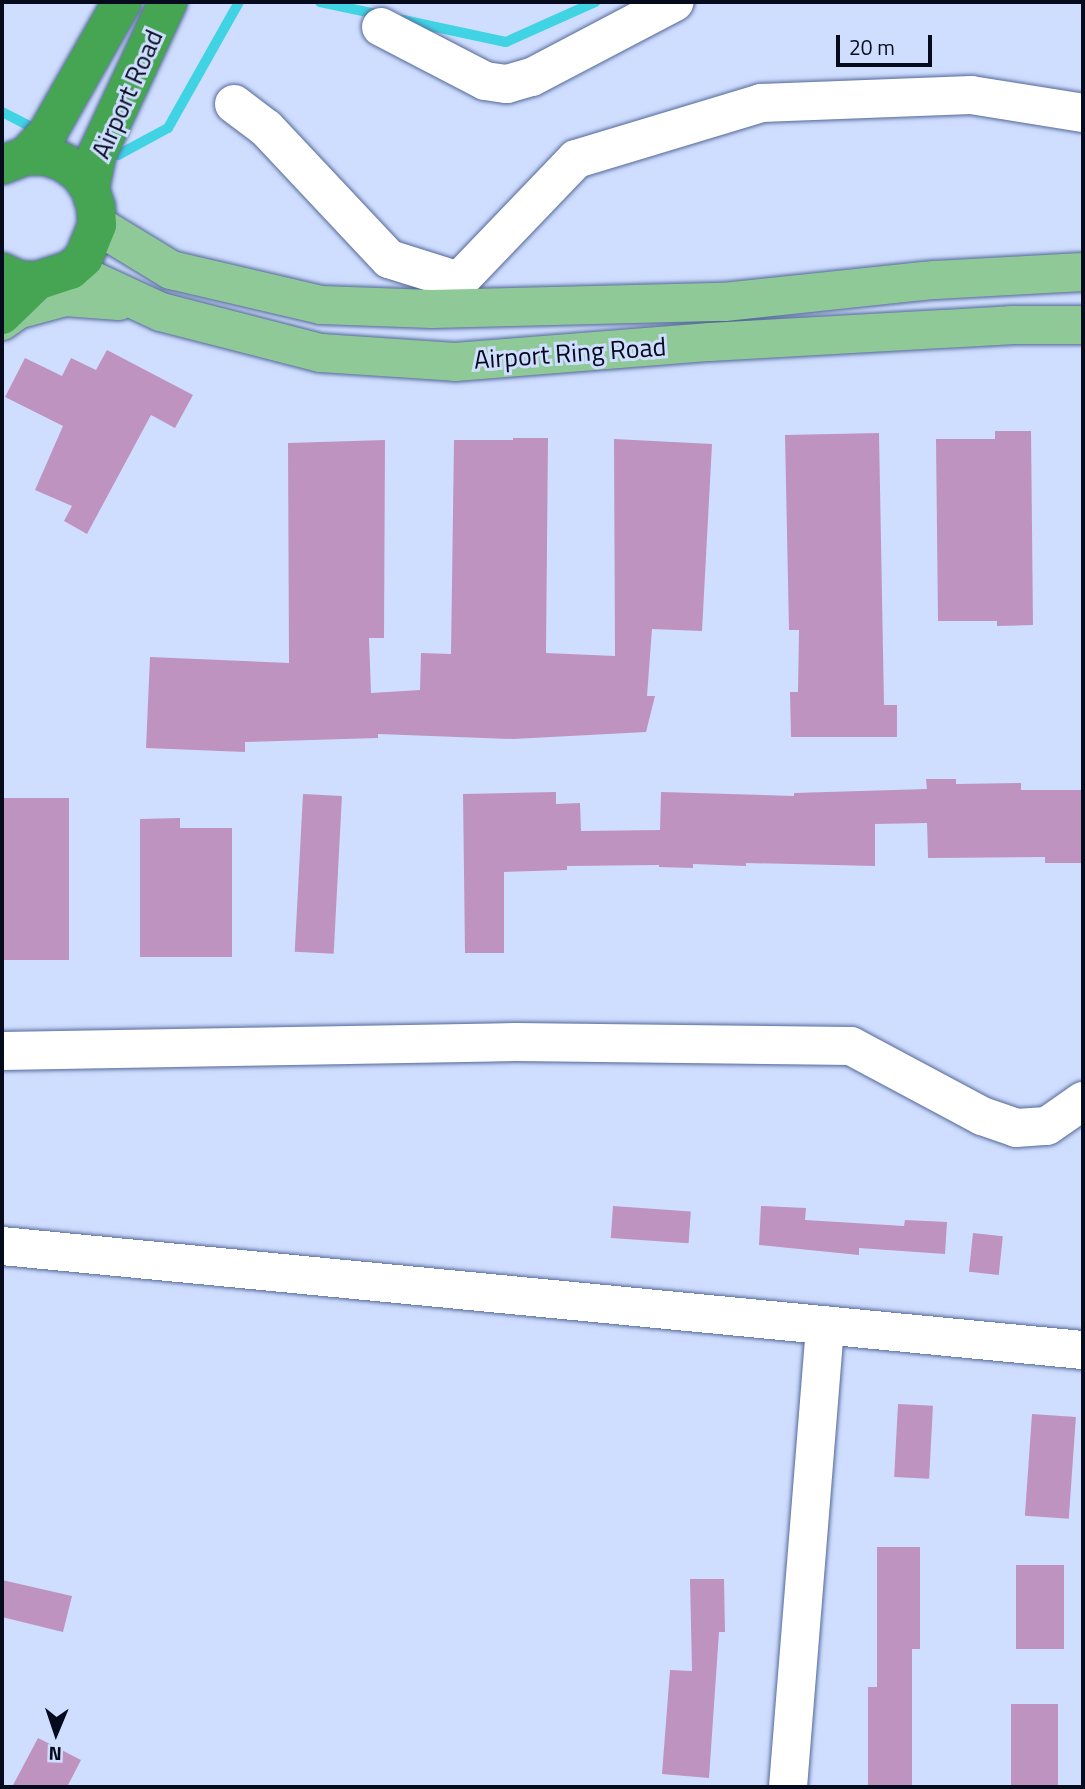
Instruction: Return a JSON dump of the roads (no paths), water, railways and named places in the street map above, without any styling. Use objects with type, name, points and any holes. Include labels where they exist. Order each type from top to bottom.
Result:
[{"type":"highway","name":"Airport Road","points":[[14,160],[48,132],[122,2]]},
{"type":"highway","name":"Airport Road","points":[[90,189],[97,155],[169,2]]},
{"type":"highway","points":[[2,315],[36,275],[84,258],[97,225],[96,206],[90,189],[79,173],[63,162],[45,156],[14,160]]},
{"type":"main road","name":"Airport Ring Road","points":[[97,225],[171,270],[321,305],[432,309],[724,302],[935,280],[1083,272]]},
{"type":"main road","name":"Airport Ring Road","points":[[36,275],[161,312],[321,353],[455,362],[751,340],[1011,325],[1083,325]]},
{"type":"main road","points":[[2,321],[17,310],[65,297],[113,299],[161,312]]},
{"type":"street","points":[[381,27],[485,82],[507,84],[532,77],[619,11],[675,2]]},
{"type":"street","points":[[233,104],[267,128],[389,259],[459,281],[576,159],[761,103],[971,95],[1083,113]]},
{"type":"street","points":[[2,1051],[516,1042],[851,1046],[982,1116],[1016,1128],[1047,1126],[1083,1101]]},
{"type":"street","points":[[2,1246],[1083,1350]]},
{"type":"street","points":[[788,1787],[825,1325]]},
{"type":"waterway","points":[[118,155],[168,128],[239,2]]},
{"type":"waterway","points":[[320,2],[381,15]]},
{"type":"waterway","points":[[403,20],[506,42],[595,2]]},
{"type":"waterway","points":[[2,112],[31,127]]}]
